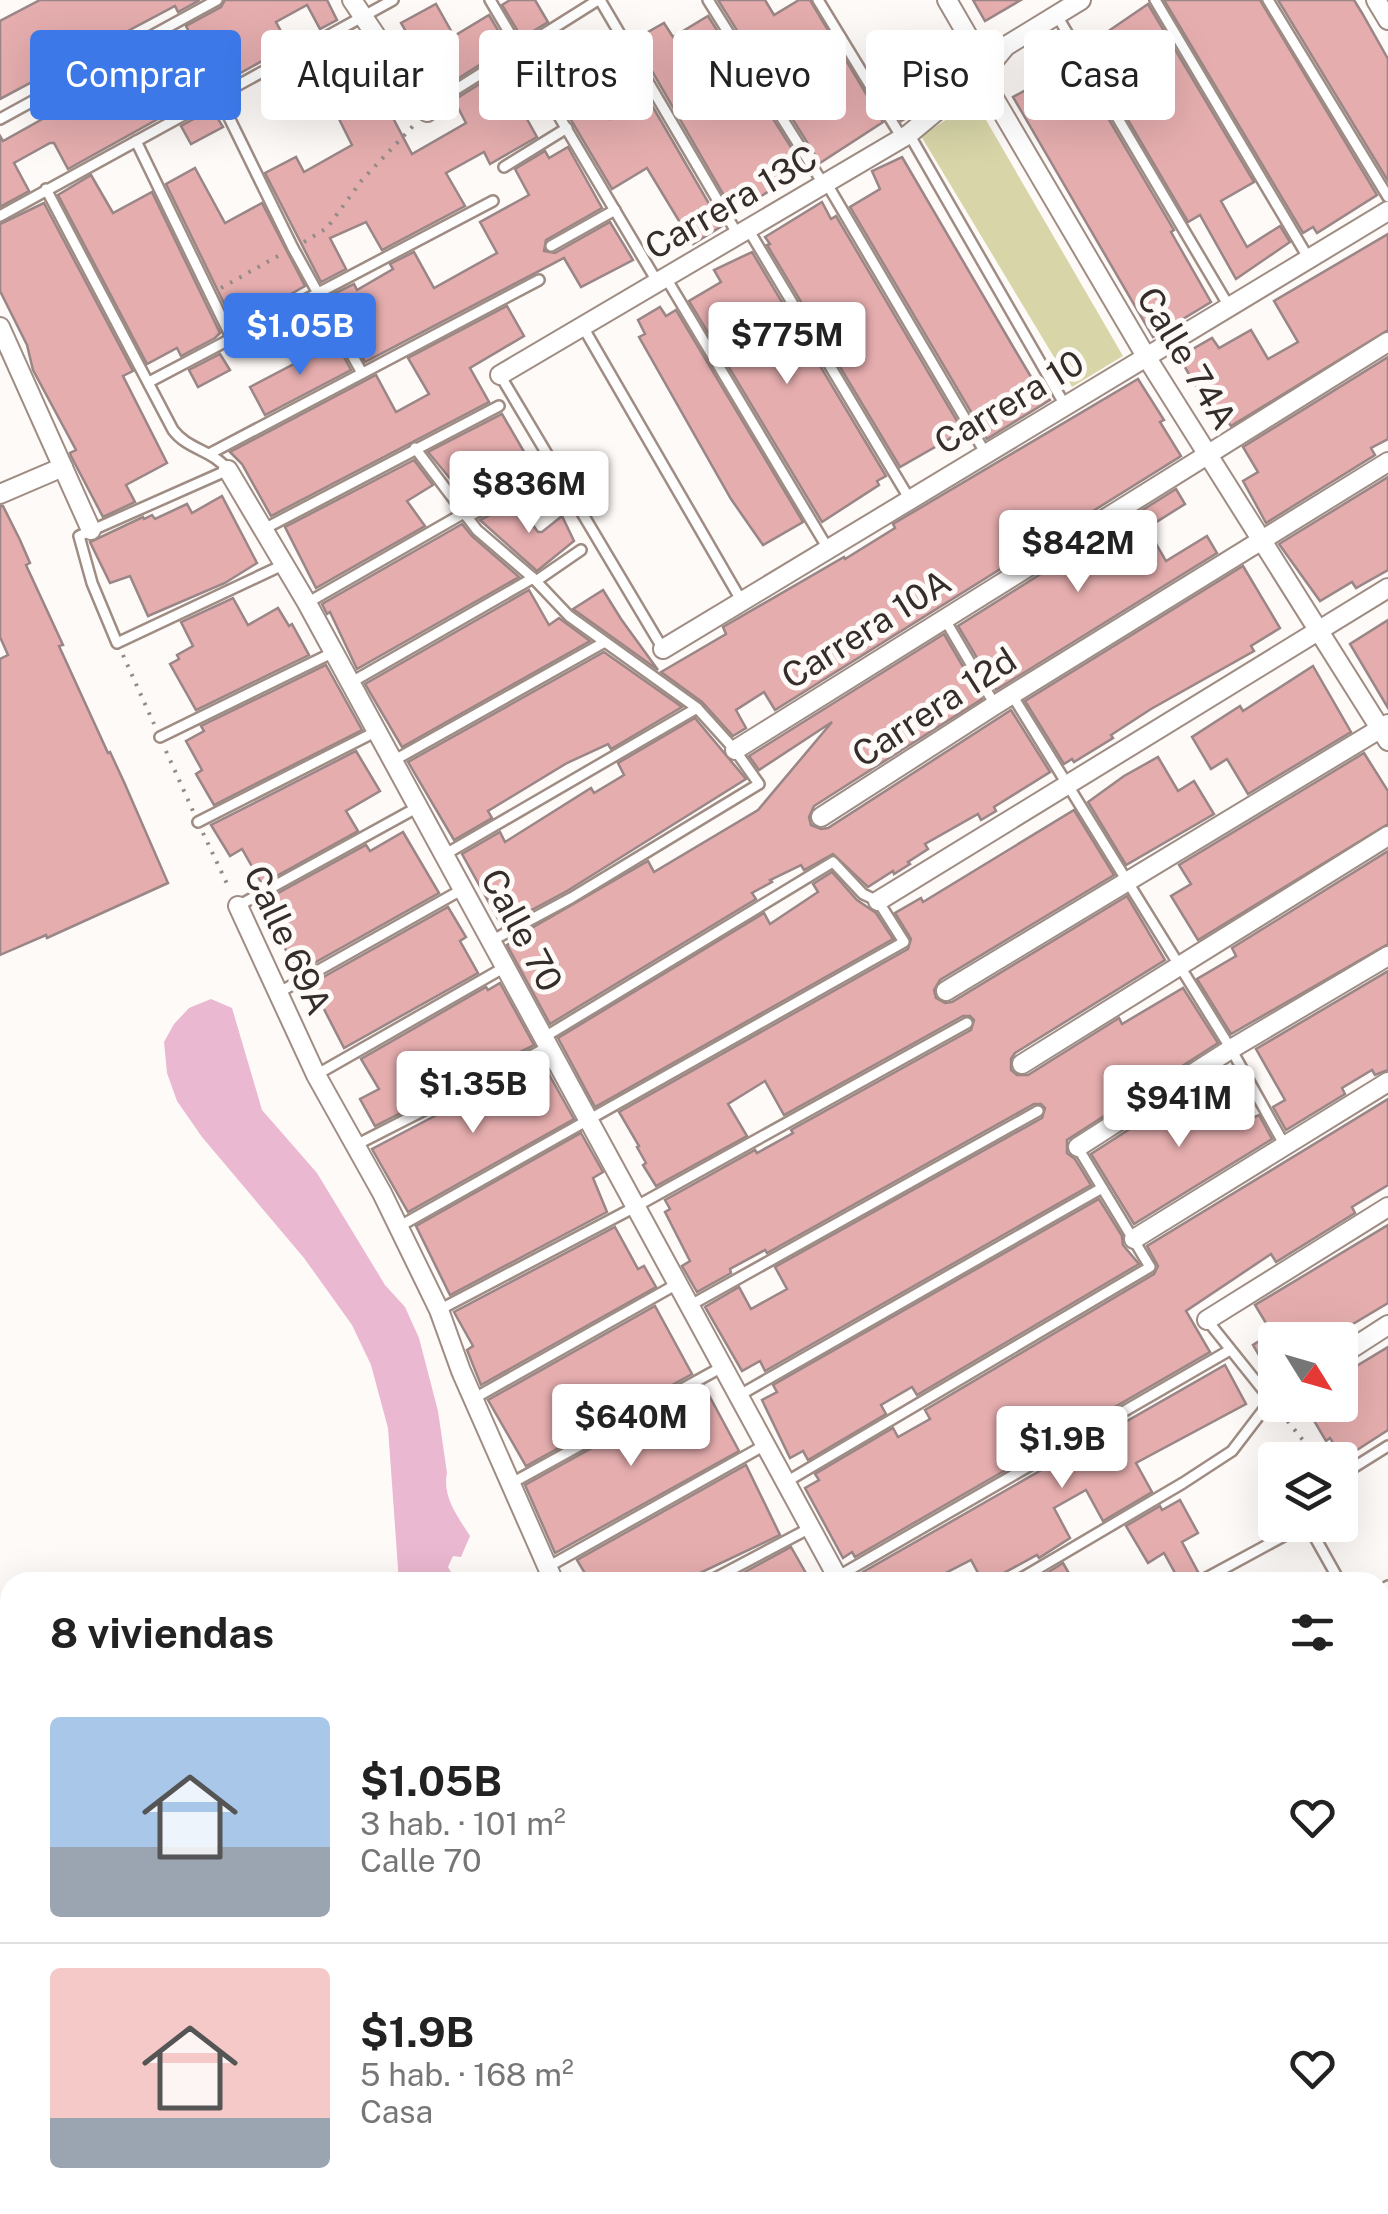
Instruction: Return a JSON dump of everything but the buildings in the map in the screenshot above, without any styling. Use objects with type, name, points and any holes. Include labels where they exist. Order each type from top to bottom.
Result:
[{"type":"street","name":"Calle 74A","points":[[947,0],[964,30]]},
{"type":"street","points":[[1376,0],[1388,20]]},
{"type":"street","name":"Carrera 13C","points":[[1004,48],[1076,1]]},
{"type":"street","points":[[357,8],[372,30]]},
{"type":"street","name":"Calle 74A","points":[[1004,115],[1147,358],[1386,731]]},
{"type":"street","name":"Carrera 13C","points":[[500,375],[826,184],[906,136],[925,120]]},
{"type":"street","name":"Carrera 10","points":[[663,648],[1388,211]]},
{"type":"street","points":[[0,327],[63,467],[85,533]]},
{"type":"street","name":"Carrera 10A","points":[[735,750],[1388,342]]},
{"type":"street","name":"Carrera 12d","points":[[821,818],[1388,462]]},
{"type":"street","points":[[0,494],[63,467]]},
{"type":"street","name":"Calle 70","points":[[228,470],[308,603],[834,1572]]},
{"type":"street","points":[[878,901],[1388,588]]},
{"type":"street","points":[[946,991],[1386,731]]},
{"type":"street","points":[[1022,1064],[1388,836]]},
{"type":"street","name":"Calle 69A","points":[[238,906],[316,1075],[399,1226],[439,1310],[546,1572]]},
{"type":"street","points":[[1078,1147],[1231,1049],[1388,956]]},
{"type":"street","points":[[1134,1239],[1388,1082]]},
{"type":"street","points":[[1206,1320],[1388,1207]]},
{"type":"street","points":[[1358,1344],[1388,1325]]},
{"type":"lane","points":[[0,118],[217,0]]},
{"type":"lane","points":[[241,81],[357,8],[393,0]]},
{"type":"lane","points":[[490,0],[508,30]]},
{"type":"lane","points":[[551,30],[599,0],[909,498]]},
{"type":"lane","points":[[708,0],[826,184],[986,454]]},
{"type":"lane","points":[[818,0],[906,136],[1066,407]]},
{"type":"lane","points":[[1156,0],[1310,259]]},
{"type":"lane","points":[[1268,0],[1388,197]]},
{"type":"lane","points":[[1056,14],[1230,308]]},
{"type":"lane","points":[[0,216],[173,120]]},
{"type":"lane","points":[[230,120],[292,248],[362,373]]},
{"type":"lane","points":[[562,120],[614,210],[827,547]]},
{"type":"lane","points":[[504,167],[567,128]]},
{"type":"lane","points":[[136,141],[232,339]]},
{"type":"lane","points":[[46,190],[180,438],[210,453],[228,470],[85,533],[92,583],[117,642],[284,564]]},
{"type":"lane","points":[[148,382],[493,201]]},
{"type":"lane","points":[[551,246],[614,210]]},
{"type":"lane","points":[[210,453],[539,280]]},
{"type":"lane","points":[[583,327],[741,600]]},
{"type":"lane","points":[[500,375],[663,648]]},
{"type":"lane","points":[[264,529],[499,406]]},
{"type":"lane","points":[[415,448],[465,515],[511,562],[535,579],[569,616],[603,643],[696,708],[735,750],[759,784],[571,898],[491,941]]},
{"type":"lane","points":[[308,603],[465,515],[538,482]]},
{"type":"lane","points":[[350,683],[581,550]]},
{"type":"lane","points":[[944,618],[1069,784],[1231,1049],[1284,1144]]},
{"type":"lane","points":[[393,761],[603,643]]},
{"type":"lane","points":[[160,736],[334,652]]},
{"type":"lane","points":[[444,855],[696,708]]},
{"type":"lane","points":[[198,822],[377,731]]},
{"type":"lane","points":[[238,906],[418,807]]},
{"type":"lane","points":[[354,1146],[545,1043],[833,862],[864,894],[878,901],[904,942],[399,1226]]},
{"type":"lane","points":[[277,994],[463,889]]},
{"type":"lane","points":[[316,1075],[505,967]]},
{"type":"lane","points":[[439,1310],[636,1207],[968,1024]]},
{"type":"lane","points":[[690,1306],[1038,1111]]},
{"type":"lane","points":[[786,1482],[1150,1268],[1078,1147]]},
{"type":"lane","points":[[738,1396],[1102,1188]]},
{"type":"lane","points":[[473,1399],[678,1284]]},
{"type":"lane","points":[[1206,1320],[1258,1382]]},
{"type":"lane","points":[[852,1572],[1230,1350]]},
{"type":"lane","points":[[510,1484],[722,1366]]},
{"type":"lane","points":[[1032,1572],[1183,1484],[1232,1450],[1258,1418]]},
{"type":"lane","points":[[556,1572],[765,1445]]},
{"type":"lane","points":[[1358,1465],[1388,1446]]},
{"type":"lane","points":[[727,1572],[810,1528]]},
{"type":"lane","points":[[1218,1572],[1274,1542]]},
{"type":"lane","points":[[1316,1542],[1334,1572]]},
{"type":"path","points":[[209,296],[327,228],[362,180],[419,120]]},
{"type":"path","name":"Calle 69A","points":[[117,642],[238,906]]},
{"type":"path","points":[[1290,1422],[1305,1442]]},
{"type":"shaded area","points":[[946,120],[986,120],[1123,356],[1072,387],[921,136]]},
{"type":"shaded area","points":[[211,999],[232,1008],[262,1110],[317,1173],[385,1285],[405,1307],[419,1338],[438,1411],[447,1490],[470,1536],[461,1557],[453,1556],[448,1567],[451,1572],[398,1572],[388,1428],[371,1365],[352,1325],[304,1258],[202,1137],[177,1101],[167,1073],[164,1042],[189,1008]]}]
